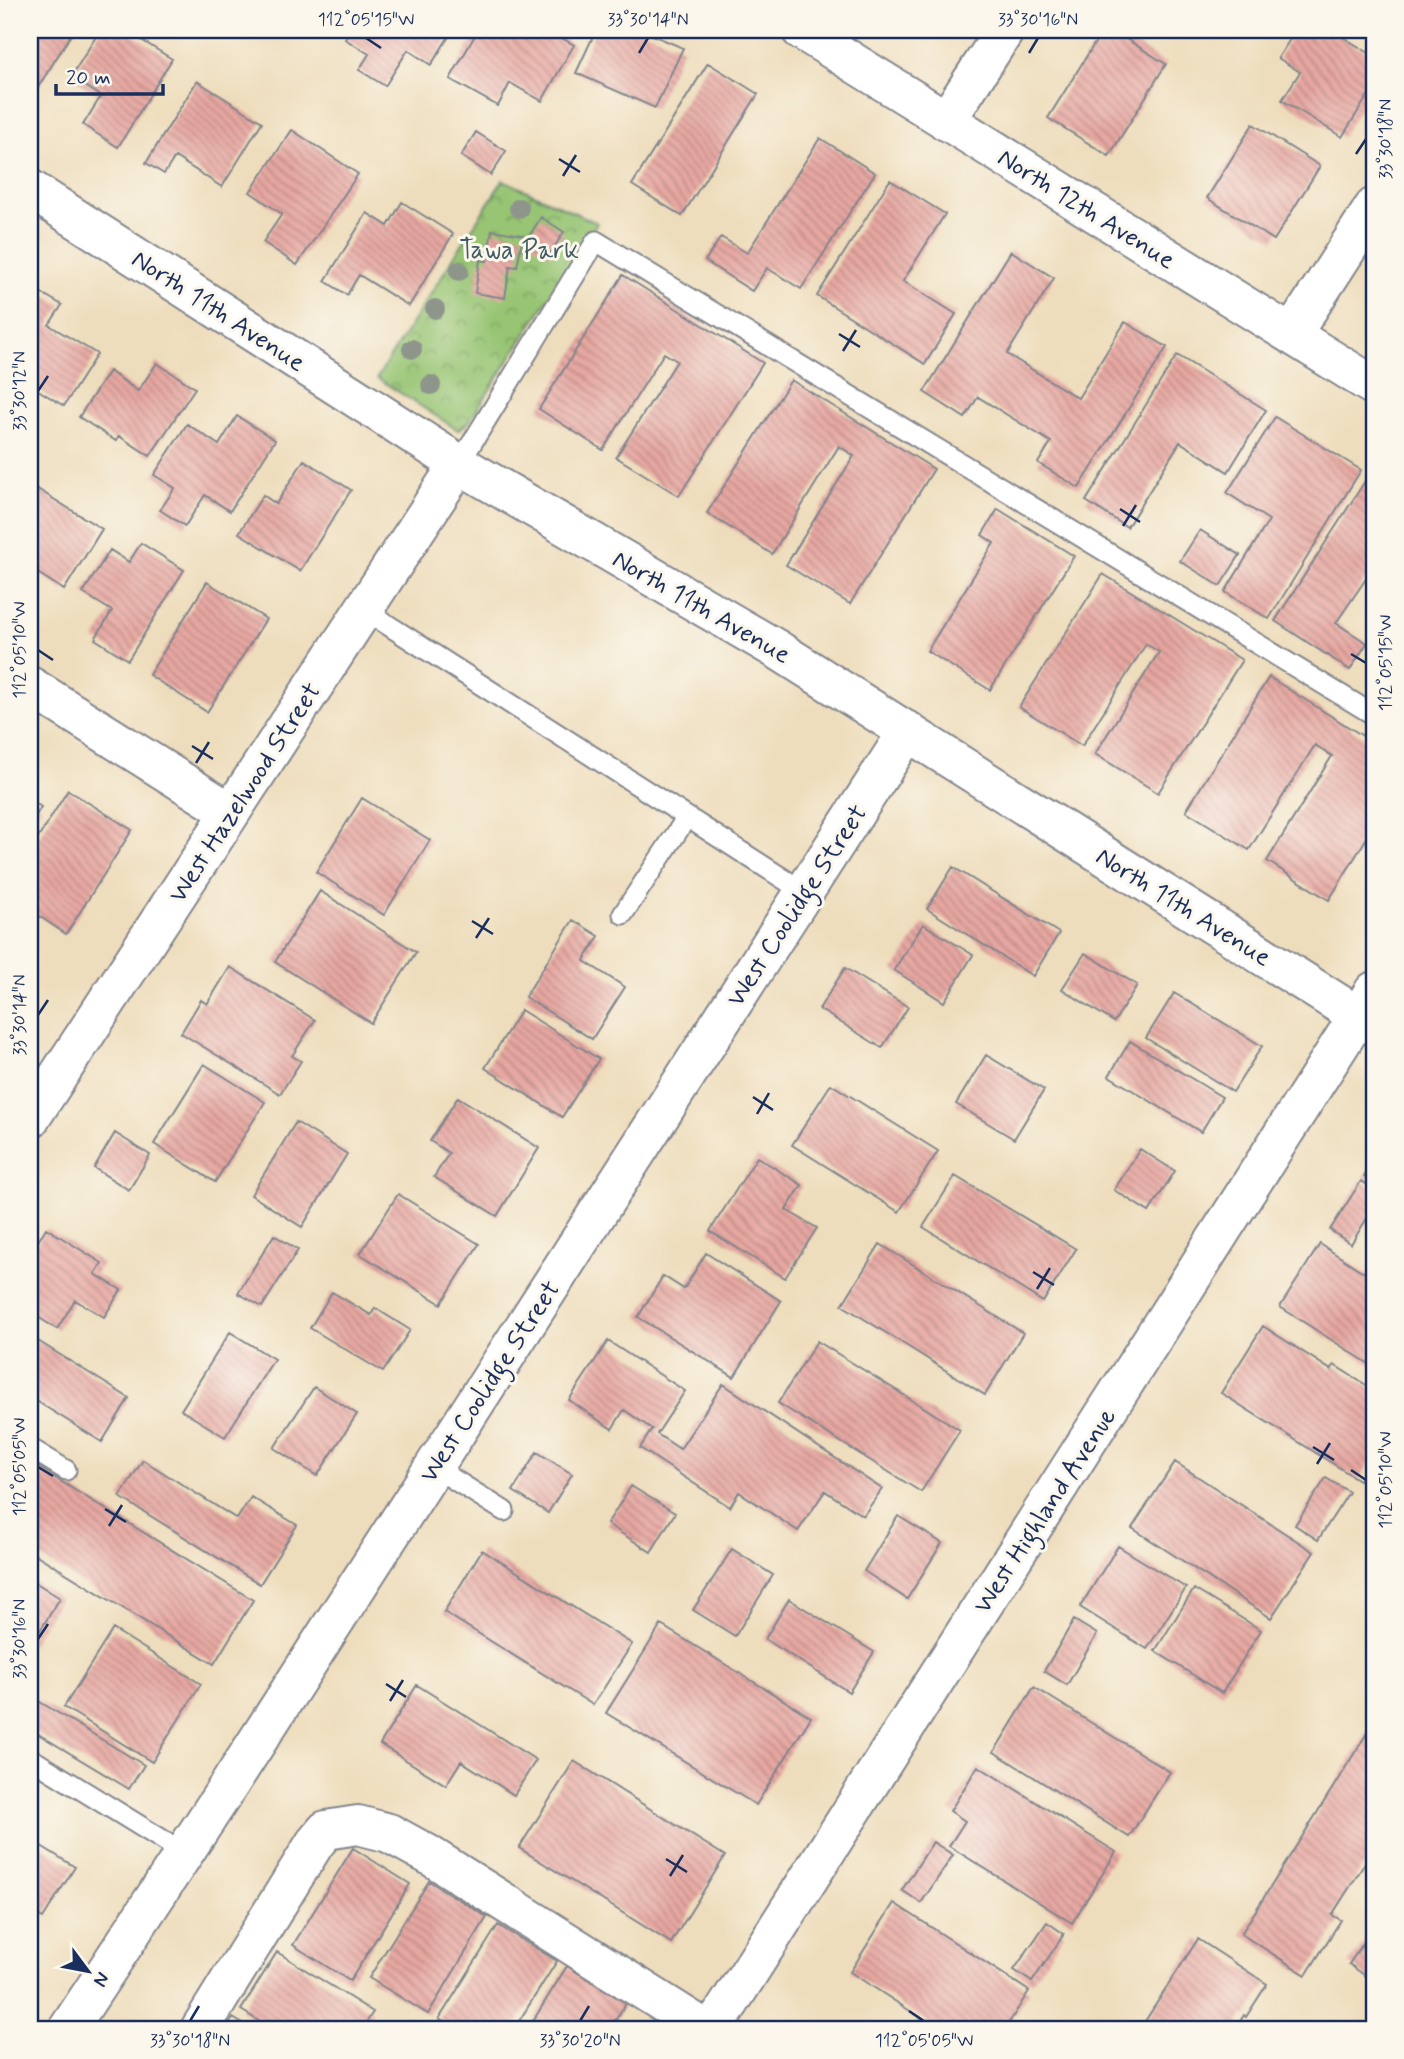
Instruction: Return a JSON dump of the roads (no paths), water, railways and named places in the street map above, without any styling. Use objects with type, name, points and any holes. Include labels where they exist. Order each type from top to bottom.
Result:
[{"type":"street","name":"North 12th Avenue","points":[[801,30],[1374,386]]},
{"type":"street","points":[[946,121],[1005,30]]},
{"type":"street","name":"North 11th Avenue","points":[[30,188],[459,464],[778,650],[908,732],[1369,1011]]},
{"type":"street","points":[[1292,334],[1374,207]]},
{"type":"street","name":"West Hazelwood Street","points":[[30,1119],[459,464]]},
{"type":"street","points":[[30,686],[230,812]]},
{"type":"street","name":"West Coolidge Street","points":[[68,2029],[908,732]]},
{"type":"street","name":"West Highland Avenue","points":[[713,2029],[1369,1011]]},
{"type":"street","points":[[200,2029],[315,1843],[326,1830],[358,1825],[390,1833],[429,1854],[705,2029]]},
{"type":"lane","points":[[459,464],[596,241],[1374,715]]},
{"type":"lane","points":[[363,610],[804,892]]},
{"type":"lane","points":[[623,914],[687,817]]},
{"type":"lane","points":[[30,1448],[66,1470]]},
{"type":"lane","points":[[434,1467],[504,1511]]},
{"type":"lane","points":[[30,1758],[184,1853]]},
{"type":"park label","name":"Tawa Park","points":[[519,249]]}]
